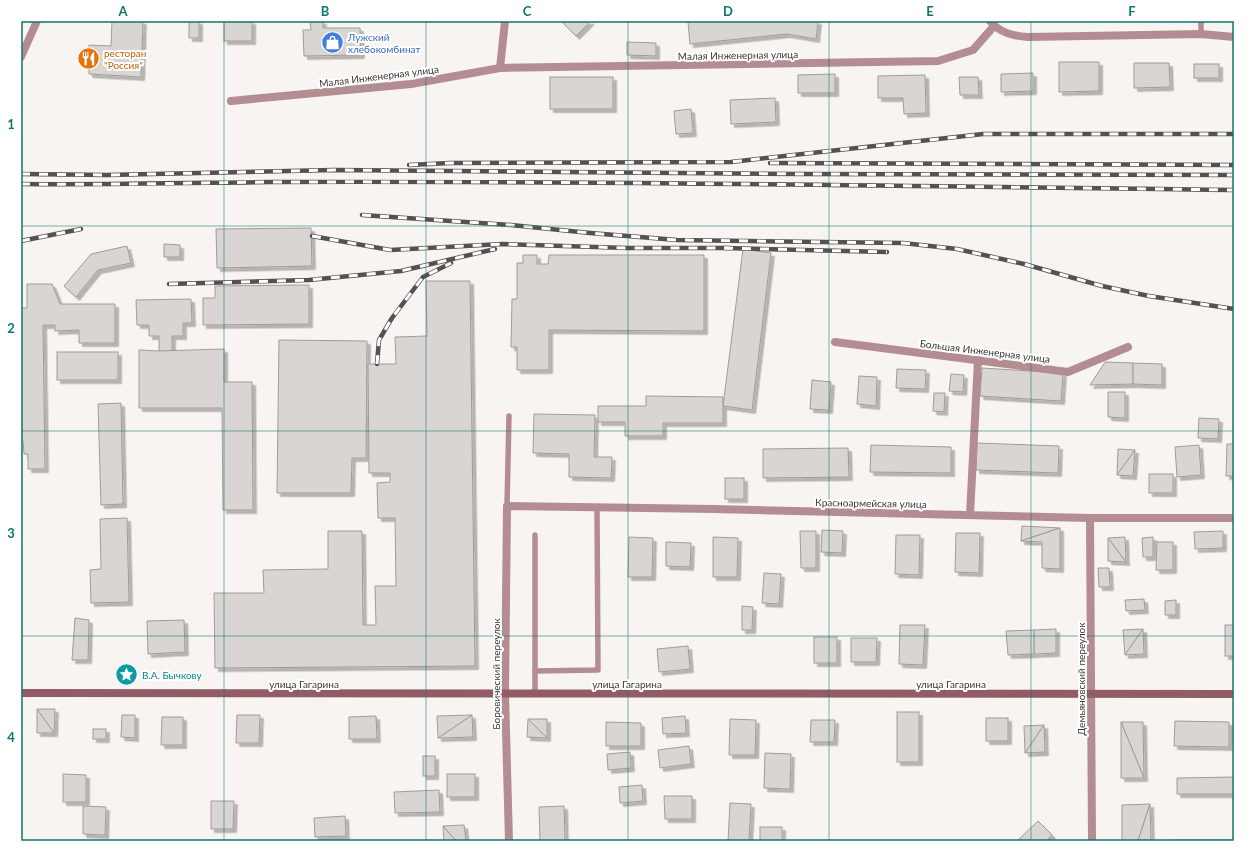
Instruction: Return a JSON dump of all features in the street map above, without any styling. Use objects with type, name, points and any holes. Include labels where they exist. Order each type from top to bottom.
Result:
[{"type":"street","points":[[21,57],[38,21]]},
{"type":"street","points":[[500,68],[506,21]]},
{"type":"street","name":"Малая Инженерная улица","points":[[230,101],[411,84],[500,68],[938,61],[973,50],[992,24],[1011,35],[1028,37],[1201,34],[1234,37]]},
{"type":"street","name":"Большая Инженерная улица","points":[[835,342],[1068,372],[1128,347]]},
{"type":"street","points":[[970,515],[978,360]]},
{"type":"street","name":"Красноармейская улица","points":[[507,506],[1090,518],[1234,518]]},
{"type":"street","name":"Боровический переулок","points":[[507,506],[505,694],[509,841]]},
{"type":"street","name":"Демьяновский переулок","points":[[1090,518],[1092,841]]},
{"type":"street","name":"улица Гагарина","points":[[21,694],[1234,694]]},
{"type":"lane","points":[[1201,21],[1201,34]]},
{"type":"lane","points":[[507,506],[509,416]]},
{"type":"lane","points":[[535,671],[598,670],[597,508]]},
{"type":"lane","points":[[535,694],[536,535]]},
{"type":"building","points":[[112,21],[143,21],[141,77],[89,74],[89,45],[111,46]]},
{"type":"building","points":[[189,21],[199,21],[199,38],[189,38]]},
{"type":"building","points":[[224,21],[252,21],[252,41],[224,41]]},
{"type":"building","name":"Лужский хлебокомбинат","points":[[310,21],[323,21],[323,28],[360,28],[361,55],[304,56],[303,30],[311,30]]},
{"type":"building","points":[[561,21],[591,21],[576,36]]},
{"type":"building","points":[[818,21],[816,39],[787,34],[690,44],[688,22]]},
{"type":"building","points":[[627,42],[656,43],[656,56],[627,55]]},
{"type":"building","points":[[1059,62],[1099,62],[1099,91],[1059,92]]},
{"type":"building","points":[[1134,63],[1169,63],[1170,87],[1134,88]]},
{"type":"building","points":[[1194,64],[1219,64],[1219,78],[1194,78]]},
{"type":"building","points":[[1033,73],[1033,91],[1001,92],[1001,74]]},
{"type":"building","points":[[835,74],[835,93],[798,93],[798,75]]},
{"type":"building","points":[[925,75],[926,113],[904,114],[903,98],[878,98],[878,76]]},
{"type":"building","points":[[550,77],[613,77],[613,109],[550,109]]},
{"type":"building","points":[[959,77],[978,77],[979,95],[960,95]]},
{"type":"building","points":[[775,98],[776,122],[731,124],[730,100]]},
{"type":"building","points":[[691,109],[693,133],[676,134],[674,111]]},
{"type":"building","points":[[311,228],[312,266],[217,268],[216,229]]},
{"type":"building","points":[[164,244],[180,245],[180,257],[164,257]]},
{"type":"building","points":[[127,246],[131,263],[98,270],[76,297],[64,286],[91,254]]},
{"type":"building","points":[[743,249],[771,253],[752,410],[723,406]]},
{"type":"building","points":[[523,255],[537,255],[537,264],[548,264],[549,255],[704,255],[704,331],[549,330],[549,370],[517,370],[517,347],[511,347],[512,299],[517,299],[517,263],[523,263]]},
{"type":"building","points":[[426,281],[470,281],[475,666],[215,668],[214,593],[264,593],[263,570],[328,569],[328,531],[362,531],[363,625],[376,625],[375,586],[396,586],[395,518],[378,518],[377,483],[390,482],[390,473],[369,473],[368,364],[396,364],[395,337],[427,336]]},
{"type":"building","points":[[27,284],[52,284],[60,304],[115,304],[115,343],[79,343],[79,330],[55,331],[55,325],[43,325],[45,469],[28,469],[28,454],[24,454],[23,441],[21,441],[21,308],[27,308]]},
{"type":"building","points":[[309,285],[309,324],[203,325],[203,298],[215,298],[215,286]]},
{"type":"building","points":[[191,299],[192,323],[183,323],[183,336],[172,336],[172,351],[159,351],[159,336],[149,336],[149,325],[137,325],[136,300]]},
{"type":"building","points":[[279,340],[367,341],[366,458],[352,458],[351,493],[277,493]]},
{"type":"building","points":[[224,349],[224,382],[252,382],[253,510],[223,510],[222,408],[139,408],[139,350],[159,351]]},
{"type":"building","points":[[57,352],[118,352],[118,380],[57,380]]},
{"type":"building","points":[[1105,362],[1133,363],[1133,384],[1090,385]]},
{"type":"building","points":[[1133,363],[1162,364],[1162,385],[1133,384]]},
{"type":"building","points":[[982,368],[1063,373],[1061,401],[980,396]]},
{"type":"building","points":[[897,369],[926,370],[925,389],[896,388]]},
{"type":"building","points":[[951,374],[964,375],[963,392],[949,391]]},
{"type":"building","points":[[859,376],[877,377],[876,406],[857,404]]},
{"type":"building","points":[[812,380],[831,382],[829,410],[810,409]]},
{"type":"building","points":[[1108,392],[1125,392],[1125,418],[1108,417]]},
{"type":"building","points":[[934,393],[945,393],[944,412],[933,411]]},
{"type":"building","points":[[646,396],[723,397],[723,423],[663,423],[663,436],[625,436],[625,422],[598,422],[598,406],[646,406]]},
{"type":"building","points":[[121,403],[123,504],[101,505],[98,404]]},
{"type":"building","points":[[534,414],[595,415],[594,457],[612,457],[611,478],[569,477],[569,454],[533,453]]},
{"type":"building","points":[[1199,418],[1219,419],[1218,439],[1198,438]]},
{"type":"building","points":[[977,443],[1059,446],[1058,473],[976,470]]},
{"type":"building","points":[[1227,444],[1234,444],[1234,476],[1226,476]]},
{"type":"building","points":[[871,445],[951,447],[951,473],[870,472]]},
{"type":"building","points":[[1199,445],[1201,475],[1177,477],[1175,447]]},
{"type":"building","points":[[848,448],[849,477],[763,478],[763,449]]},
{"type":"building","points":[[1118,449],[1135,450],[1117,475]]},
{"type":"building","points":[[1135,450],[1133,476],[1117,475]]},
{"type":"building","points":[[1149,474],[1173,474],[1173,493],[1149,493]]},
{"type":"building","points":[[725,478],[744,478],[744,499],[725,499]]},
{"type":"building","points":[[127,518],[129,602],[91,603],[90,570],[101,569],[100,519]]},
{"type":"building","points":[[1022,526],[1060,528],[1021,541]]},
{"type":"building","points":[[1060,528],[1060,569],[1042,568],[1042,542],[1021,541]]},
{"type":"building","points":[[822,530],[843,531],[842,553],[821,552]]},
{"type":"building","points":[[800,531],[816,531],[816,568],[801,568]]},
{"type":"building","points":[[1223,531],[1223,548],[1195,549],[1194,532]]},
{"type":"building","points":[[956,533],[980,533],[979,573],[955,572]]},
{"type":"building","points":[[896,535],[920,535],[919,575],[895,574]]},
{"type":"building","points":[[629,537],[653,538],[652,577],[628,577]]},
{"type":"building","points":[[713,537],[738,538],[737,577],[713,577]]},
{"type":"building","points":[[1125,537],[1126,562],[1108,538]]},
{"type":"building","points":[[1153,537],[1153,557],[1143,557],[1142,538]]},
{"type":"building","points":[[1108,538],[1126,562],[1108,561]]},
{"type":"building","points":[[666,542],[691,543],[690,567],[666,566]]},
{"type":"building","points":[[1157,542],[1173,542],[1173,570],[1156,570]]},
{"type":"building","points":[[1098,568],[1109,568],[1110,587],[1099,587]]},
{"type":"building","points":[[764,573],[781,574],[779,604],[762,603]]},
{"type":"building","points":[[1144,599],[1145,610],[1126,611],[1125,600]]},
{"type":"building","points":[[1176,600],[1176,615],[1165,615],[1165,601]]},
{"type":"building","points":[[742,606],[753,607],[752,630],[742,630]]},
{"type":"building","points":[[75,618],[89,620],[88,660],[72,660]]},
{"type":"building","points":[[184,620],[185,652],[148,654],[147,621]]},
{"type":"building","points":[[900,625],[925,625],[923,665],[899,664]]},
{"type":"building","points":[[1225,625],[1234,625],[1234,656],[1225,656]]},
{"type":"building","points":[[1056,629],[1056,653],[1034,654],[1034,630]]},
{"type":"building","points":[[1143,629],[1125,655],[1123,630]]},
{"type":"building","points":[[1143,629],[1144,654],[1125,655]]},
{"type":"building","points":[[1034,630],[1034,654],[1008,655],[1006,631]]},
{"type":"building","points":[[814,637],[837,637],[837,663],[814,663]]},
{"type":"building","points":[[851,638],[877,638],[876,662],[851,662]]},
{"type":"building","points":[[688,646],[690,669],[659,672],[657,649]]},
{"type":"building","points":[[37,709],[55,709],[54,733]]},
{"type":"building","points":[[37,709],[54,733],[37,733]]},
{"type":"building","points":[[897,712],[919,712],[919,762],[897,762]]},
{"type":"building","points":[[122,715],[135,715],[135,738],[121,737]]},
{"type":"building","points":[[237,715],[260,715],[259,743],[236,743]]},
{"type":"building","points":[[472,715],[473,737],[438,738]]},
{"type":"building","points":[[472,715],[438,738],[437,716]]},
{"type":"building","points":[[376,716],[377,739],[349,739],[349,717]]},
{"type":"building","points":[[685,716],[686,733],[663,734],[662,718]]},
{"type":"building","points":[[162,717],[183,717],[183,745],[161,745]]},
{"type":"building","points":[[986,718],[1008,718],[1008,741],[986,741]]},
{"type":"building","points":[[528,719],[547,738],[527,737]]},
{"type":"building","points":[[528,719],[547,719],[547,738]]},
{"type":"building","points":[[730,719],[756,720],[755,755],[729,755]]},
{"type":"building","points":[[811,720],[835,720],[834,742],[810,742]]},
{"type":"building","points":[[1175,721],[1229,722],[1229,747],[1174,746]]},
{"type":"building","points":[[606,722],[641,723],[641,746],[606,746]]},
{"type":"building","points":[[1121,722],[1143,722],[1144,778]]},
{"type":"building","points":[[1121,722],[1144,778],[1121,778]]},
{"type":"building","points":[[1044,725],[1025,753],[1024,726]]},
{"type":"building","points":[[1044,725],[1045,752],[1025,753]]},
{"type":"building","points":[[93,729],[106,729],[106,739],[93,739]]},
{"type":"building","points":[[689,746],[691,764],[660,768],[658,750]]},
{"type":"building","points":[[630,752],[631,768],[608,770],[607,754]]},
{"type":"building","points":[[765,753],[791,754],[790,789],[764,788]]},
{"type":"building","points":[[423,756],[435,756],[435,776],[423,776]]},
{"type":"building","points":[[63,774],[86,775],[86,802],[63,802]]},
{"type":"building","points":[[447,774],[475,774],[475,797],[447,797]]},
{"type":"building","points":[[1234,777],[1234,794],[1177,794],[1177,778]]},
{"type":"building","points":[[642,785],[643,801],[620,803],[619,787]]},
{"type":"building","points":[[439,790],[440,812],[395,813],[394,792]]},
{"type":"building","points":[[664,796],[692,796],[692,819],[665,819]]},
{"type":"building","points":[[211,801],[234,801],[233,829],[211,829]]},
{"type":"building","points":[[730,803],[751,804],[749,841],[728,841]]},
{"type":"building","points":[[1150,804],[1138,841],[1122,841],[1122,805]]},
{"type":"building","points":[[1150,804],[1151,841],[1138,841]]},
{"type":"building","points":[[83,806],[106,807],[105,835],[83,834]]},
{"type":"building","points":[[564,806],[565,841],[540,841],[539,807]]},
{"type":"building","points":[[345,816],[346,836],[315,837],[314,818]]},
{"type":"building","points":[[1038,821],[1052,835],[1046,841],[1017,841]]},
{"type":"building","points":[[464,825],[466,841],[456,841],[443,826]]},
{"type":"building","points":[[443,826],[456,841],[444,841]]},
{"type":"building","points":[[760,827],[782,827],[782,841],[760,841]]},
{"type":"building","points":[[1234,840],[1234,841],[1174,841]]},
{"type":"railway","points":[[409,165],[450,163],[731,162],[983,134],[1234,134]]},
{"type":"railway","points":[[770,163],[1234,165]]},
{"type":"railway","points":[[21,174],[107,175],[334,170],[803,174],[1234,175]]},
{"type":"railway","points":[[21,184],[512,182],[1234,190]]},
{"type":"railway","points":[[362,215],[511,225],[677,240],[903,243],[957,249],[1024,264],[1102,286],[1149,296],[1234,309]]},
{"type":"railway","points":[[21,241],[81,229]]},
{"type":"railway","points":[[312,236],[390,250],[502,244],[627,248],[730,248]]},
{"type":"railway","points":[[724,248],[887,252]]},
{"type":"railway","points":[[169,284],[309,280],[401,271],[495,249]]},
{"type":"railway","points":[[377,364],[379,340],[392,318],[423,277],[451,263]]},
{"type":"place","name":"Лужский хлебокомбинат","points":[[332,43]]},
{"type":"place","name":"ресторан \"Россия\"","points":[[88,59]]},
{"type":"place","name":"В.А. Бычкову","points":[[127,675]]}]
